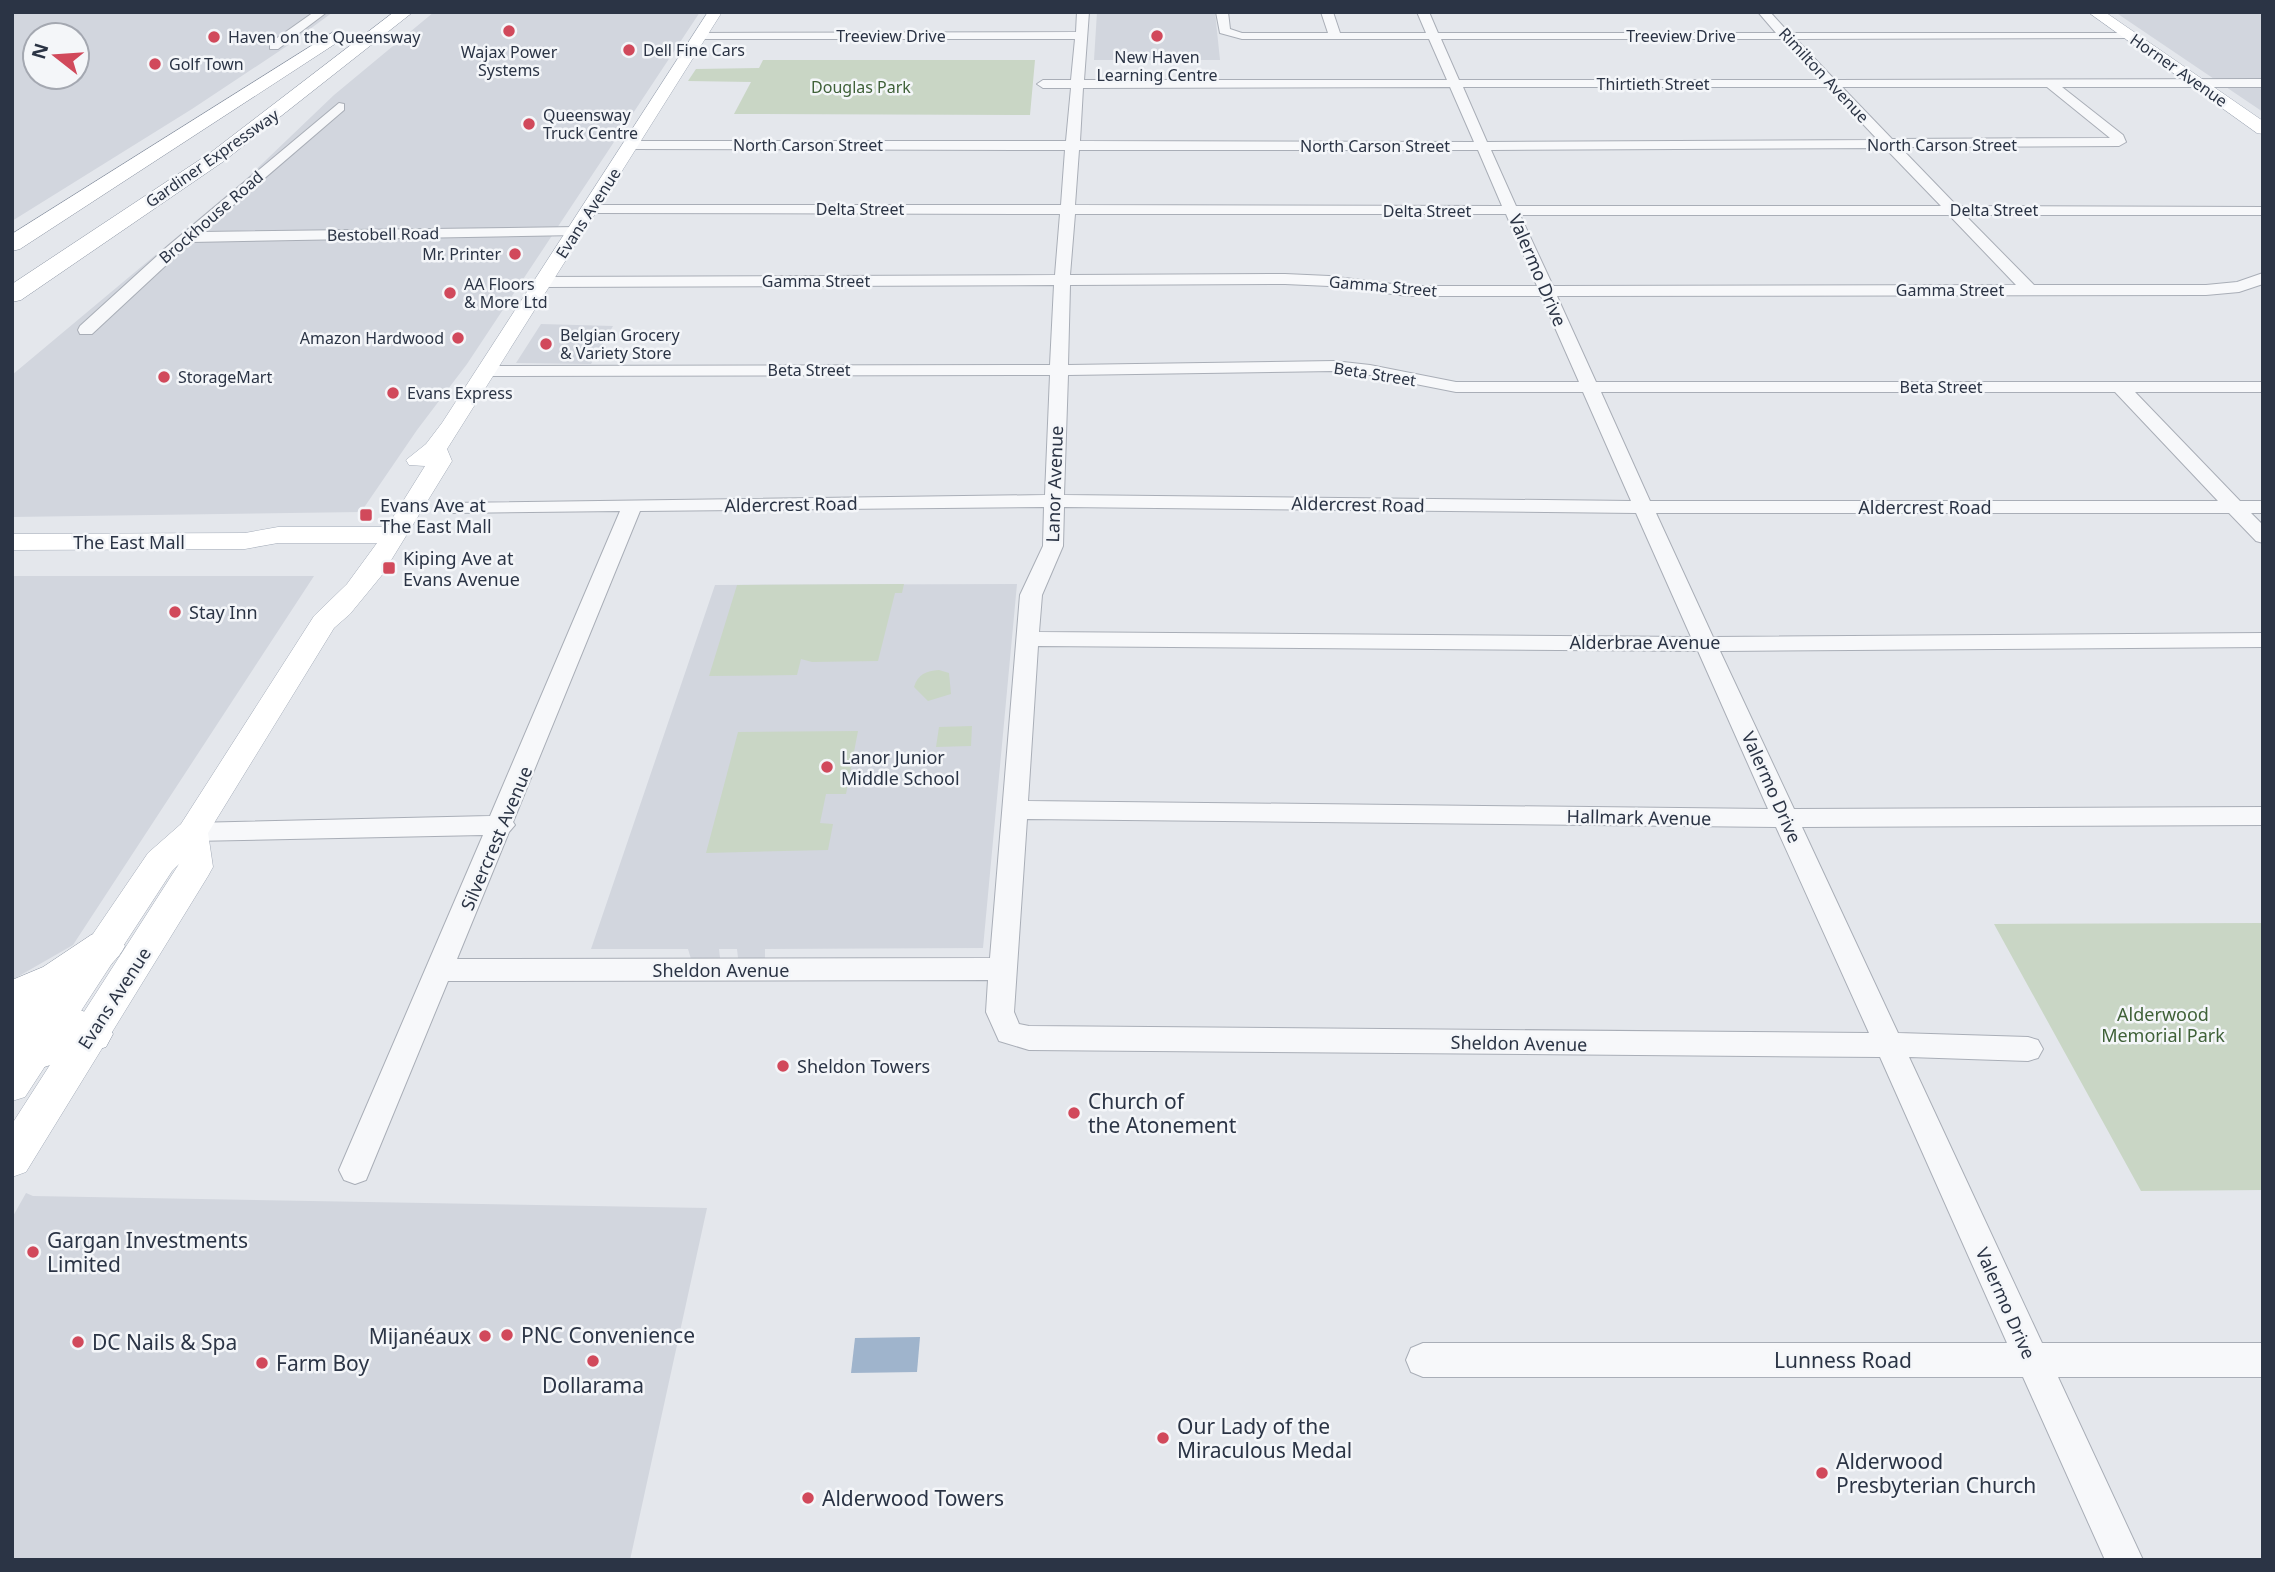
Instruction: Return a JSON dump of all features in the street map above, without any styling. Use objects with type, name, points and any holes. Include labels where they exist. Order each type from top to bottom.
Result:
[{"type":"highway","name":"Gardiner Expressway","points":[[12,295],[182,183],[331,72],[405,12]]},
{"type":"highway","name":"Gardiner Expressway","points":[[12,244],[340,32],[321,50],[190,149],[76,227]]},
{"type":"highway","points":[[12,316],[182,183]]},
{"type":"highway","points":[[12,998],[58,979],[105,946]]},
{"type":"main road","name":"Evans Avenue","points":[[12,1159],[37,1044],[160,862],[192,832],[324,622],[343,608],[376,543],[440,461],[435,449],[592,209],[715,12]]},
{"type":"main road","name":"Horner Avenue","points":[[2095,12],[2263,129]]},
{"type":"main road","name":"The East Mall","points":[[12,542],[245,541],[267,548],[376,543]]},
{"type":"main road","name":"Evans Avenue","points":[[37,1044],[196,867],[192,832]]},
{"type":"street","points":[[274,46],[322,12]]},
{"type":"street","name":"Lanor Avenue","points":[[1009,1033],[1000,1012],[1003,969],[1031,595],[1053,546],[1062,281],[1083,12]]},
{"type":"street","name":"Treeview Drive","points":[[1222,12],[1224,31],[1233,35],[2129,36]]},
{"type":"street","points":[[1327,12],[1335,36]]},
{"type":"street","name":"Valermo Drive","points":[[1423,12],[1643,507],[2124,1560]]},
{"type":"street","name":"Rimilton Avenue","points":[[1763,12],[2029,290]]},
{"type":"street","name":"Treeview Drive","points":[[701,36],[1081,35]]},
{"type":"street","name":"Thirtieth Street","points":[[1043,84],[2263,83]]},
{"type":"street","name":"North Carson Street","points":[[631,145],[1483,146],[2119,142],[2118,138],[2051,84]]},
{"type":"street","name":"Brockhouse Road","points":[[86,330],[339,107]]},
{"type":"street","name":"Delta Street","points":[[592,209],[2263,211]]},
{"type":"street","name":"Bestobell Road","points":[[189,237],[577,231]]},
{"type":"street","name":"Gamma Street","points":[[543,282],[1284,279],[1329,281],[1408,291],[1546,292],[2206,290],[2239,286],[2263,278]]},
{"type":"street","name":"Beta Street","points":[[488,370],[1058,370],[1334,366],[1370,370],[1456,387],[2263,387]]},
{"type":"street","points":[[2120,387],[2263,537]]},
{"type":"street","name":"Aldercrest Road","points":[[453,507],[1054,501],[1643,507],[2263,507]]},
{"type":"street","name":"Silvercrest Avenue","points":[[355,1170],[634,505]]},
{"type":"street","name":"Alderbrae Avenue","points":[[1028,639],[1707,644],[2263,640]]},
{"type":"street","name":"Hallmark Avenue","points":[[1015,810],[1786,818],[2263,816]]},
{"type":"street","points":[[192,832],[502,825]]},
{"type":"street","name":"Sheldon Avenue","points":[[440,971],[1003,969]]},
{"type":"street","name":"Sheldon Avenue","points":[[1009,1033],[1029,1038],[1888,1045],[2028,1049]]},
{"type":"street","name":"Lunness Road","points":[[1423,1360],[2263,1360]]},
{"type":"shaded area","points":[[12,12],[333,12],[192,109],[12,221]]},
{"type":"shaded area","points":[[434,12],[700,12],[467,364],[417,430],[361,512],[12,517],[12,375],[245,180],[334,95]]},
{"type":"shaded area","name":"New Haven Learning Centre","points":[[1097,12],[1215,12],[1220,60],[1094,60]]},
{"type":"shaded area","points":[[2115,12],[2263,12],[2263,112]]},
{"type":"shaded area","points":[[541,324],[613,326],[591,364],[516,363]]},
{"type":"shaded area","points":[[12,576],[314,576],[73,945],[12,980]]},
{"type":"shaded area","name":"Lanor Junior Middle School","points":[[1017,584],[983,948],[765,949],[765,958],[738,958],[737,949],[719,949],[720,958],[691,959],[688,949],[591,949],[715,585]]},
{"type":"shaded area","points":[[26,1193],[33,1196],[707,1208],[630,1560],[12,1560],[12,1218]]},
{"type":"green space","name":"Douglas Park","points":[[763,60],[1035,60],[1030,115],[734,114],[751,82],[688,81],[696,69],[759,68]]},
{"type":"green space","points":[[904,584],[902,593],[895,593],[878,661],[812,662],[801,659],[797,675],[709,676],[737,585]]},
{"type":"green space","points":[[939,670],[949,673],[951,694],[928,701],[914,687],[923,674]]},
{"type":"green space","points":[[972,726],[971,746],[936,747],[939,727]]},
{"type":"green space","points":[[858,731],[846,794],[826,794],[820,823],[833,824],[828,850],[706,853],[738,732]]},
{"type":"green space","name":"Alderwood Memorial Park","points":[[2263,923],[2263,1190],[2141,1191],[1994,924]]},
{"type":"water","points":[[920,1337],[917,1372],[851,1373],[855,1338]]},
{"type":"place","name":"Wajax Power Systems","points":[[509,31]]},
{"type":"place","name":"New Haven Learning Centre","points":[[1157,36]]},
{"type":"place","name":"Haven on the Queensway","points":[[214,37]]},
{"type":"place","name":"Dell Fine Cars","points":[[629,50]]},
{"type":"place","name":"Golf Town","points":[[155,64]]},
{"type":"place","name":"Queensway Truck Centre","points":[[529,124]]},
{"type":"place","name":"Mr. Printer","points":[[515,254]]},
{"type":"place","name":"AA Floors & More Ltd","points":[[450,293]]},
{"type":"place","name":"Amazon Hardwood","points":[[458,338]]},
{"type":"place","name":"Belgian Grocery & Variety Store","points":[[546,344]]},
{"type":"place","name":"StorageMart","points":[[164,377]]},
{"type":"place","name":"Evans Express","points":[[393,393]]},
{"type":"place","name":"Evans Ave at The East Mall","points":[[366,515]]},
{"type":"place","name":"Kiping Ave at Evans Avenue","points":[[389,568]]},
{"type":"place","name":"Stay Inn","points":[[175,612]]},
{"type":"place","name":"Lanor Junior Middle School","points":[[827,767]]},
{"type":"place","name":"Sheldon Towers","points":[[783,1066]]},
{"type":"place","name":"Church of the Atonement","points":[[1074,1113]]},
{"type":"place","name":"Gargan Investments Limited","points":[[33,1252]]},
{"type":"place","name":"PNC Convenience","points":[[507,1335]]},
{"type":"place","name":"Mijanéaux","points":[[485,1336]]},
{"type":"place","name":"DC Nails & Spa","points":[[78,1342]]},
{"type":"place","name":"Dollarama","points":[[593,1361]]},
{"type":"place","name":"Farm Boy","points":[[262,1363]]},
{"type":"place","name":"Our Lady of the Miraculous Medal","points":[[1163,1438]]},
{"type":"place","name":"Alderwood Presbyterian Church","points":[[1822,1473]]},
{"type":"place","name":"Alderwood Towers","points":[[808,1498]]}]
